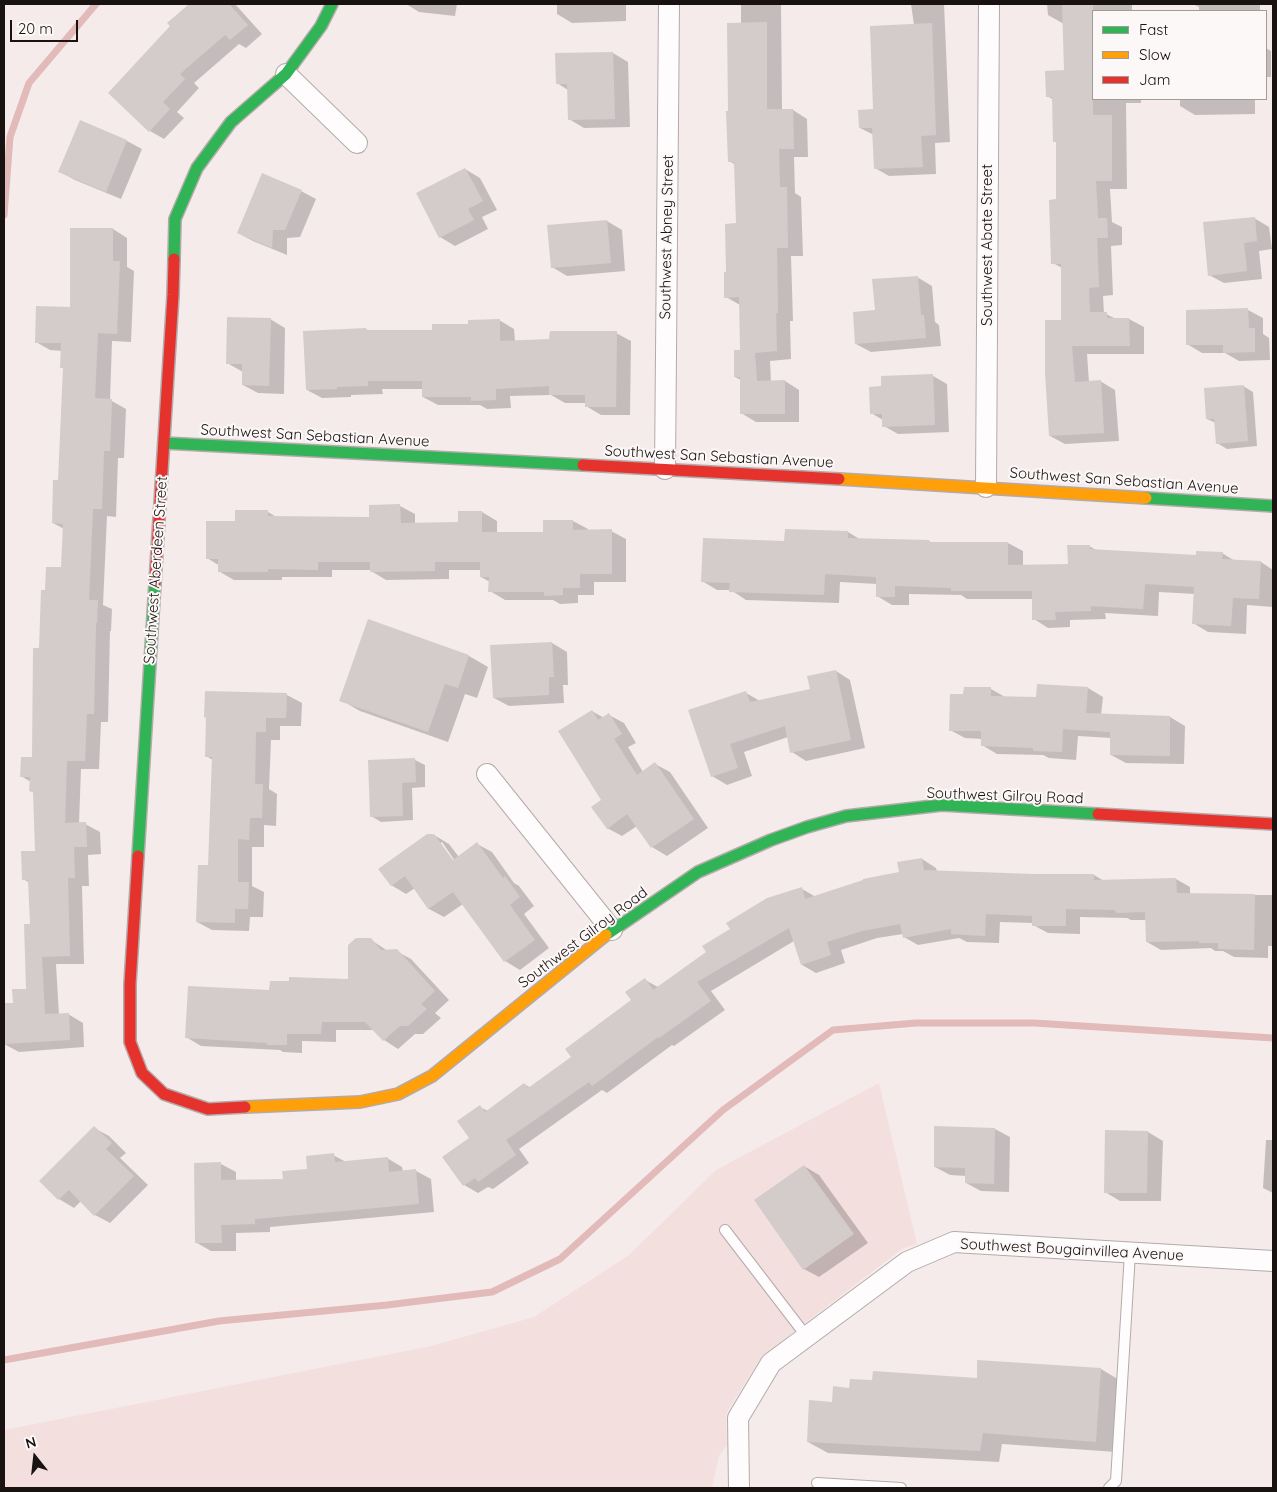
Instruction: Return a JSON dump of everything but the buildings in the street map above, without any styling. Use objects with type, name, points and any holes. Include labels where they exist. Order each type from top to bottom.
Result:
[{"type":"street","name":"Southwest Aberdeen Street","points":[[164,1094],[142,1073],[130,1042],[130,984],[173,295],[175,220],[197,168],[232,122],[286,74],[321,26],[332,4]]},
{"type":"street","name":"Southwest Abney Street","points":[[664,469],[669,4]]},
{"type":"street","name":"Southwest Abate Street","points":[[986,487],[989,4]]},
{"type":"street","points":[[286,74],[356,143]]},
{"type":"street","name":"Southwest San Sebastian Avenue","points":[[164,443],[986,487],[1273,506]]},
{"type":"street","points":[[488,774],[612,930]]},
{"type":"street","name":"Southwest Gilroy Road","points":[[164,1094],[208,1109],[360,1102],[398,1094],[432,1076],[612,930],[698,872],[771,840],[846,816],[942,805],[1273,824]]},
{"type":"street","name":"Southwest Bougainvillea Avenue","points":[[739,1488],[738,1418],[771,1363],[907,1262],[954,1242],[1273,1261]]},
{"type":"lane","points":[[725,1230],[807,1337]]},
{"type":"lane","points":[[1109,1488],[1116,1481],[1130,1253]]},
{"type":"lane","points":[[817,1483],[902,1488]]},
{"type":"shaded area","points":[[879,1083],[917,1244],[902,1249],[762,1356],[728,1410],[726,1417],[727,1445],[719,1456],[712,1488],[4,1488],[4,1430],[431,1346],[534,1317],[629,1255],[716,1170]]},
{"type":"waterway","points":[[4,215],[10,137],[29,83],[96,4]]},
{"type":"waterway","points":[[4,1360],[219,1321],[387,1305],[492,1292],[560,1259],[723,1110],[833,1030],[916,1023],[1034,1023],[1273,1038]]},
{"type":"traffic: fast","points":[[174,259],[175,219],[197,168],[231,122],[286,74],[321,26],[332,4]]},
{"type":"traffic: fast","points":[[164,443],[583,465]]},
{"type":"traffic: fast","points":[[1146,498],[1273,506]]},
{"type":"traffic: fast","points":[[138,856],[155,583]]},
{"type":"traffic: fast","points":[[606,935],[698,872],[771,840],[846,816],[942,805],[1098,814]]},
{"type":"traffic: slow","points":[[839,479],[1146,498]]},
{"type":"traffic: slow","points":[[245,1107],[360,1102],[398,1094],[432,1076],[606,935]]},
{"type":"traffic: jam","points":[[155,583],[174,259]]},
{"type":"traffic: jam","points":[[583,465],[839,479]]},
{"type":"traffic: jam","points":[[1098,814],[1273,824]]},
{"type":"traffic: jam","points":[[138,856],[130,984],[130,1042],[142,1073],[164,1094],[208,1109],[245,1107]]}]
